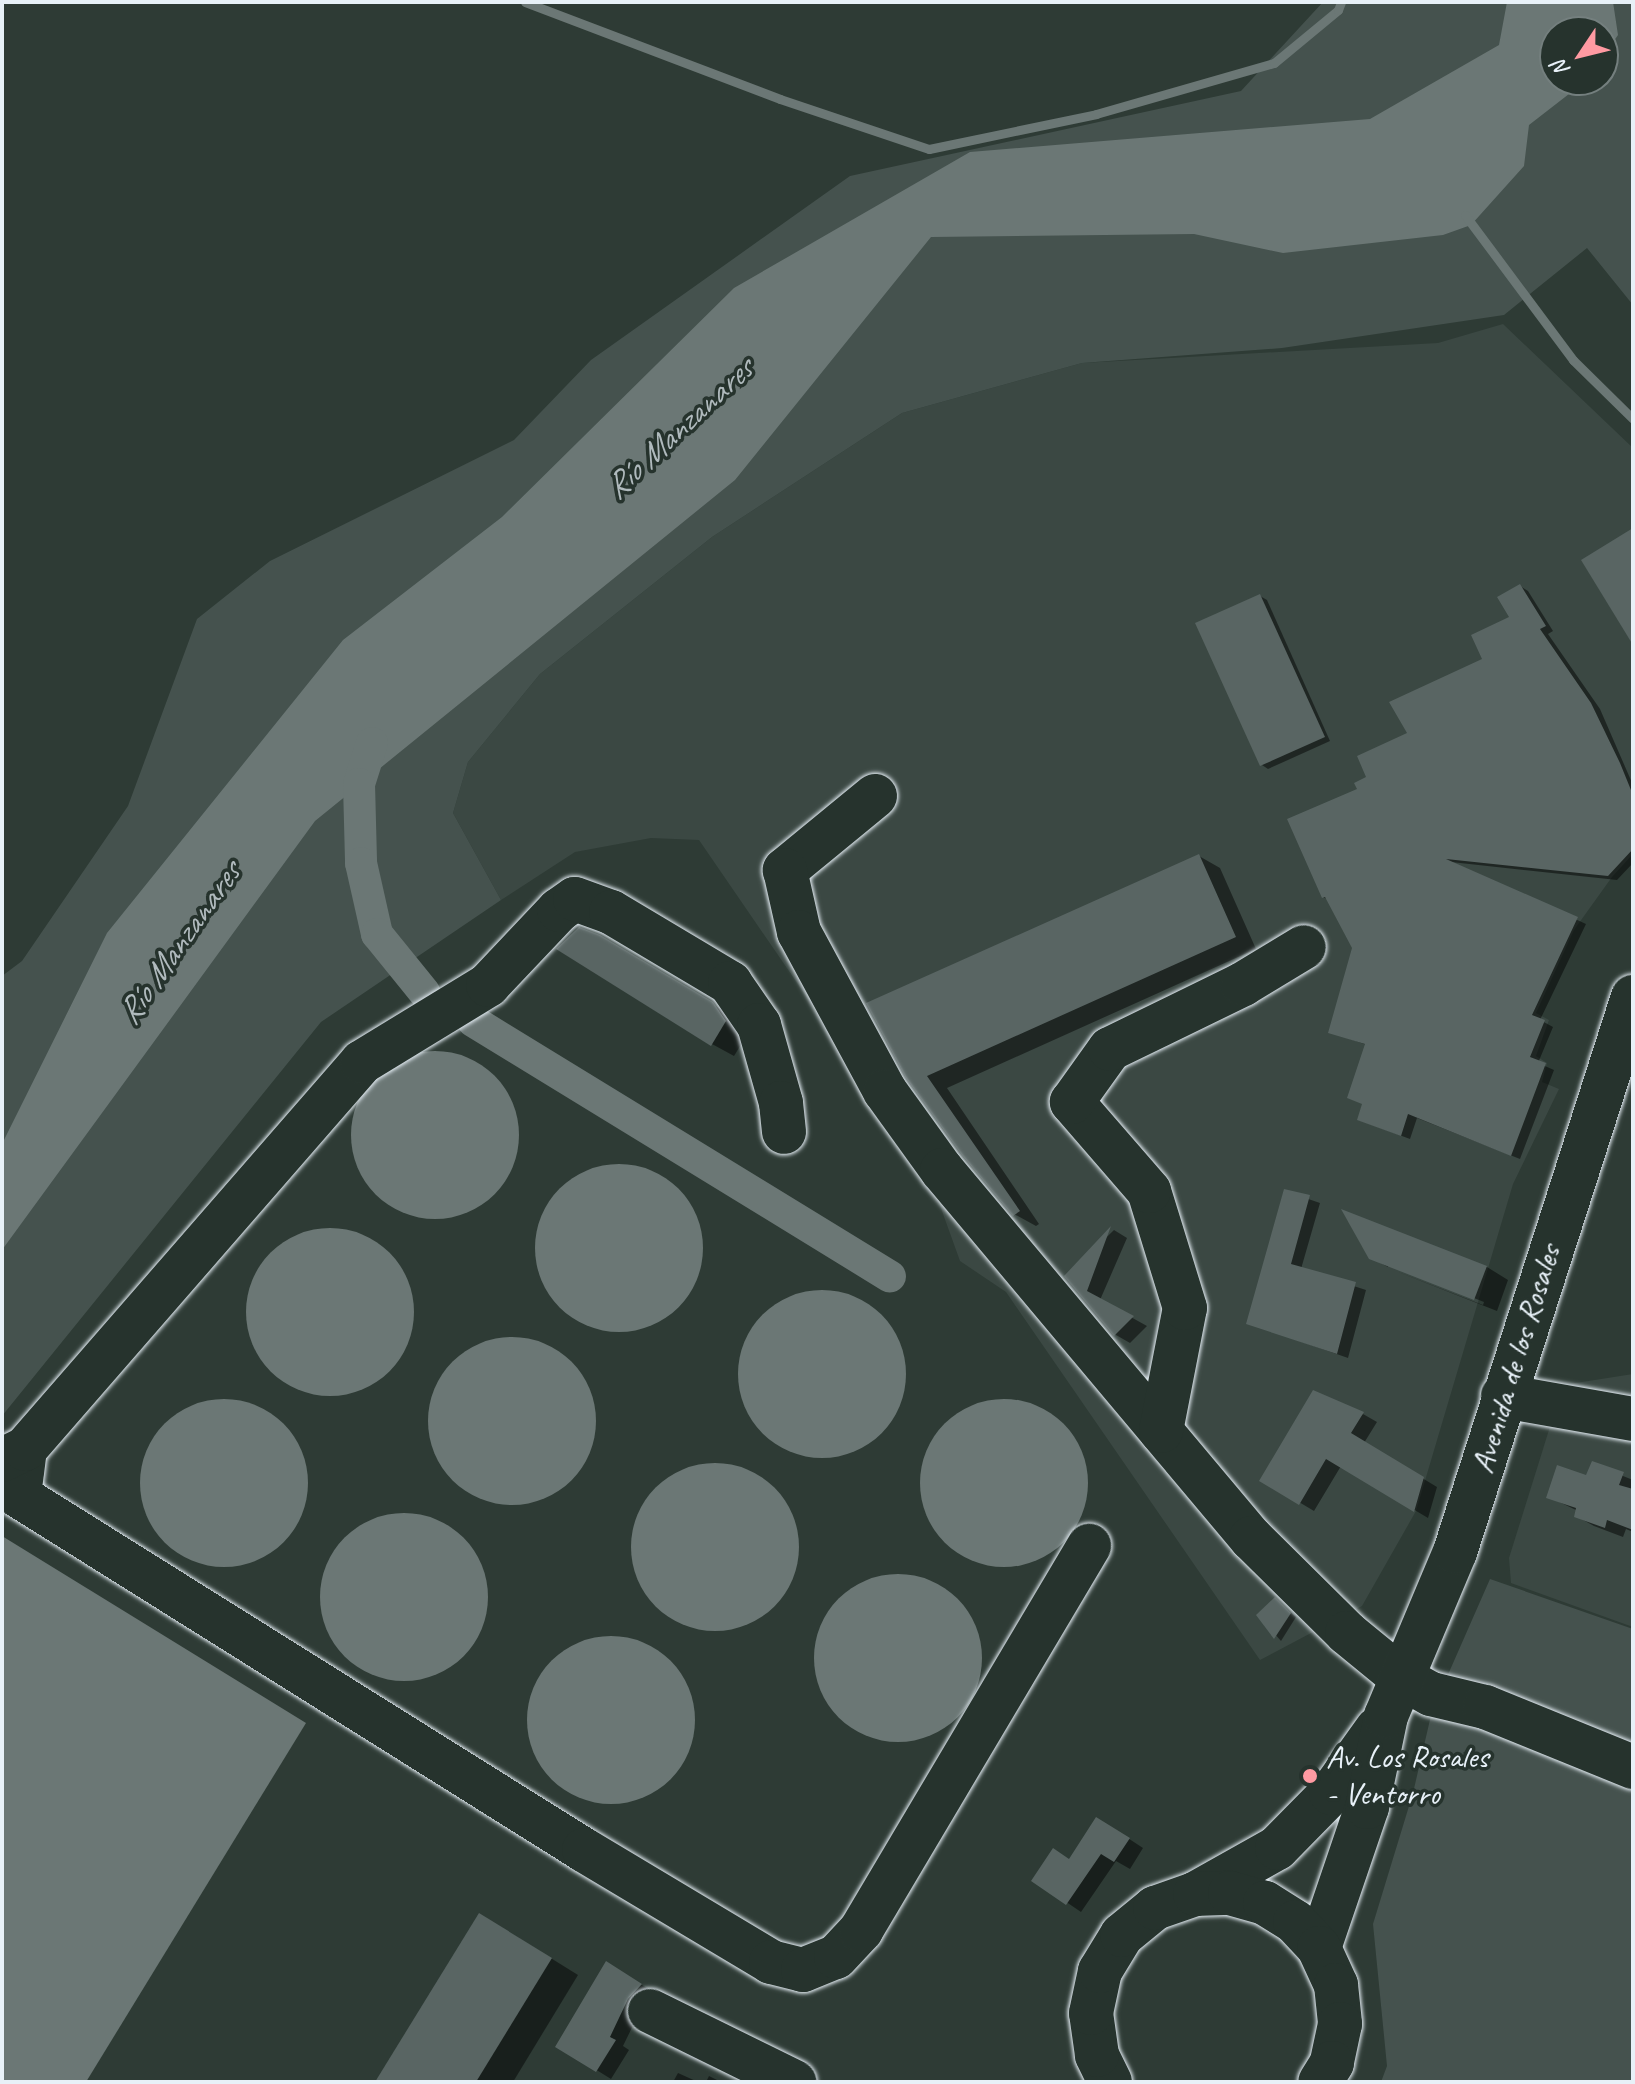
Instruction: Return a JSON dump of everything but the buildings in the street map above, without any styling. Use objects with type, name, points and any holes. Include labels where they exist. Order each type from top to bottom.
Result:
[{"type":"street","points":[[875,796],[785,870],[799,932],[885,1091],[925,1147],[1251,1538],[1347,1633],[1394,1697],[1431,1694],[1485,1707],[1633,1767]]},
{"type":"street","points":[[784,1132],[781,1103],[759,1025],[730,983],[611,912],[575,899],[559,910],[488,985],[412,1028],[362,1062],[12,1473],[677,1906],[771,1962],[803,1970],[836,1957],[861,1930],[1089,1546]]},
{"type":"street","points":[[1161,1431],[1185,1308],[1149,1191],[1072,1102],[1110,1049],[1243,984],[1304,947]]},
{"type":"street","name":"Avenida de los Rosales","points":[[1319,1948],[1367,1807],[1394,1697],[1455,1552],[1633,997]]},
{"type":"street","points":[[1503,1396],[1633,1419]]},
{"type":"street","name":"Avenida de los Rosales","points":[[1195,1894],[1277,1848],[1331,1793],[1394,1697]]},
{"type":"street","points":[[1098,2073],[1091,2013],[1100,1971],[1122,1935],[1155,1908],[1195,1894],[1230,1893],[1265,1903],[1295,1922],[1319,1948],[1336,1985],[1340,2024],[1332,2063],[1320,2082]]},
{"type":"street","points":[[650,2011],[794,2082]]},
{"type":"shaded area","points":[[1323,2],[1633,2],[1633,305],[1587,248],[1504,315],[1282,348],[1082,363],[902,413],[712,537],[540,674],[468,762],[453,813],[501,900],[321,1022],[2,1416],[2,976],[22,961],[128,806],[197,619],[270,561],[514,440],[591,360],[850,176],[1241,91]]},
{"type":"shaded area","points":[[1503,324],[1633,448],[1633,854],[1612,877],[1574,930],[1536,1013],[1549,1020],[1536,1056],[1547,1063],[1542,1082],[1559,1089],[1513,1184],[1416,1511],[1362,1606],[1260,1660],[1006,1292],[960,1261],[929,1175],[699,840],[651,838],[575,852],[501,900],[453,813],[468,762],[540,674],[712,537],[902,413],[1082,363],[1438,343]]},
{"type":"shaded area","points":[[1633,1374],[1633,1627],[1511,1583],[1509,1558],[1563,1385]]},
{"type":"shaded area","points":[[1490,1579],[1633,1629],[1633,2082],[1381,2082],[1387,2066],[1373,1924],[1413,1793],[1432,1711]]},
{"type":"water","name":"Río Manzanares","points":[[1507,2],[1613,2],[1615,16],[1539,16],[1539,96],[1566,96],[1529,125],[1524,166],[1471,225],[1443,235],[1283,253],[1194,234],[931,237],[735,480],[315,821],[2,1250],[2,1144],[107,933],[343,640],[502,517],[734,288],[970,152],[1370,119],[1499,45]]},
{"type":"water","points":[[435,1051],[467,1057],[494,1076],[513,1103],[519,1135],[513,1167],[494,1194],[467,1213],[435,1219],[403,1213],[376,1194],[357,1167],[351,1135],[357,1103],[376,1076],[403,1057]]},
{"type":"water","points":[[619,1164],[651,1170],[679,1188],[697,1216],[703,1248],[697,1280],[679,1308],[651,1326],[619,1332],[587,1326],[559,1308],[541,1280],[535,1248],[541,1216],[559,1188],[587,1170]]},
{"type":"water","points":[[330,1228],[362,1234],[389,1253],[408,1280],[414,1312],[408,1344],[389,1371],[362,1390],[330,1396],[298,1390],[271,1371],[252,1344],[246,1312],[252,1280],[271,1253],[298,1234]]},
{"type":"water","points":[[822,1290],[854,1296],[882,1314],[900,1342],[906,1374],[900,1406],[882,1434],[854,1452],[822,1458],[790,1452],[762,1434],[744,1406],[738,1374],[744,1342],[762,1314],[790,1296]]},
{"type":"water","points":[[512,1337],[544,1343],[572,1361],[590,1389],[596,1421],[590,1453],[572,1481],[544,1499],[512,1505],[480,1499],[452,1481],[434,1453],[428,1421],[434,1389],[452,1361],[480,1343]]},
{"type":"water","points":[[224,1399],[256,1405],[283,1424],[302,1451],[308,1483],[302,1515],[283,1542],[256,1561],[224,1567],[192,1561],[165,1542],[146,1515],[140,1483],[146,1451],[165,1424],[192,1405]]},
{"type":"water","points":[[1004,1399],[1036,1405],[1063,1424],[1082,1451],[1088,1483],[1082,1515],[1063,1542],[1036,1561],[1004,1567],[972,1561],[945,1542],[926,1515],[920,1483],[926,1451],[945,1424],[972,1405]]},
{"type":"water","points":[[715,1463],[747,1469],[774,1488],[793,1515],[799,1547],[793,1579],[774,1606],[747,1625],[715,1631],[683,1625],[656,1606],[637,1579],[631,1547],[637,1515],[656,1488],[683,1469]]},
{"type":"water","points":[[404,1513],[436,1519],[463,1538],[482,1565],[488,1597],[482,1629],[463,1656],[436,1675],[404,1681],[372,1675],[345,1656],[326,1629],[320,1597],[326,1565],[345,1538],[372,1519]]},
{"type":"water","points":[[2,1536],[306,1723],[86,2082],[2,2082]]},
{"type":"water","points":[[898,1574],[930,1580],[957,1599],[976,1626],[982,1658],[976,1690],[957,1717],[930,1736],[898,1742],[866,1736],[839,1717],[820,1690],[814,1658],[820,1626],[839,1599],[866,1580]]},
{"type":"water","points":[[611,1636],[643,1642],[670,1661],[689,1688],[695,1720],[689,1752],[670,1779],[643,1798],[611,1804],[579,1798],[552,1779],[533,1752],[527,1720],[533,1688],[552,1661],[579,1642]]},
{"type":"waterway","points":[[525,2],[780,99],[929,149],[1096,114],[1274,63],[1338,10],[1341,2]]},
{"type":"waterway","points":[[1465,215],[1573,360],[1633,419]]},
{"type":"waterway","points":[[372,743],[359,784],[361,863],[377,934],[424,992]]},
{"type":"waterway","points":[[473,1021],[890,1277]]},
{"type":"place","name":"Av. Los Rosales - Ventorro","points":[[1310,1776]]}]
